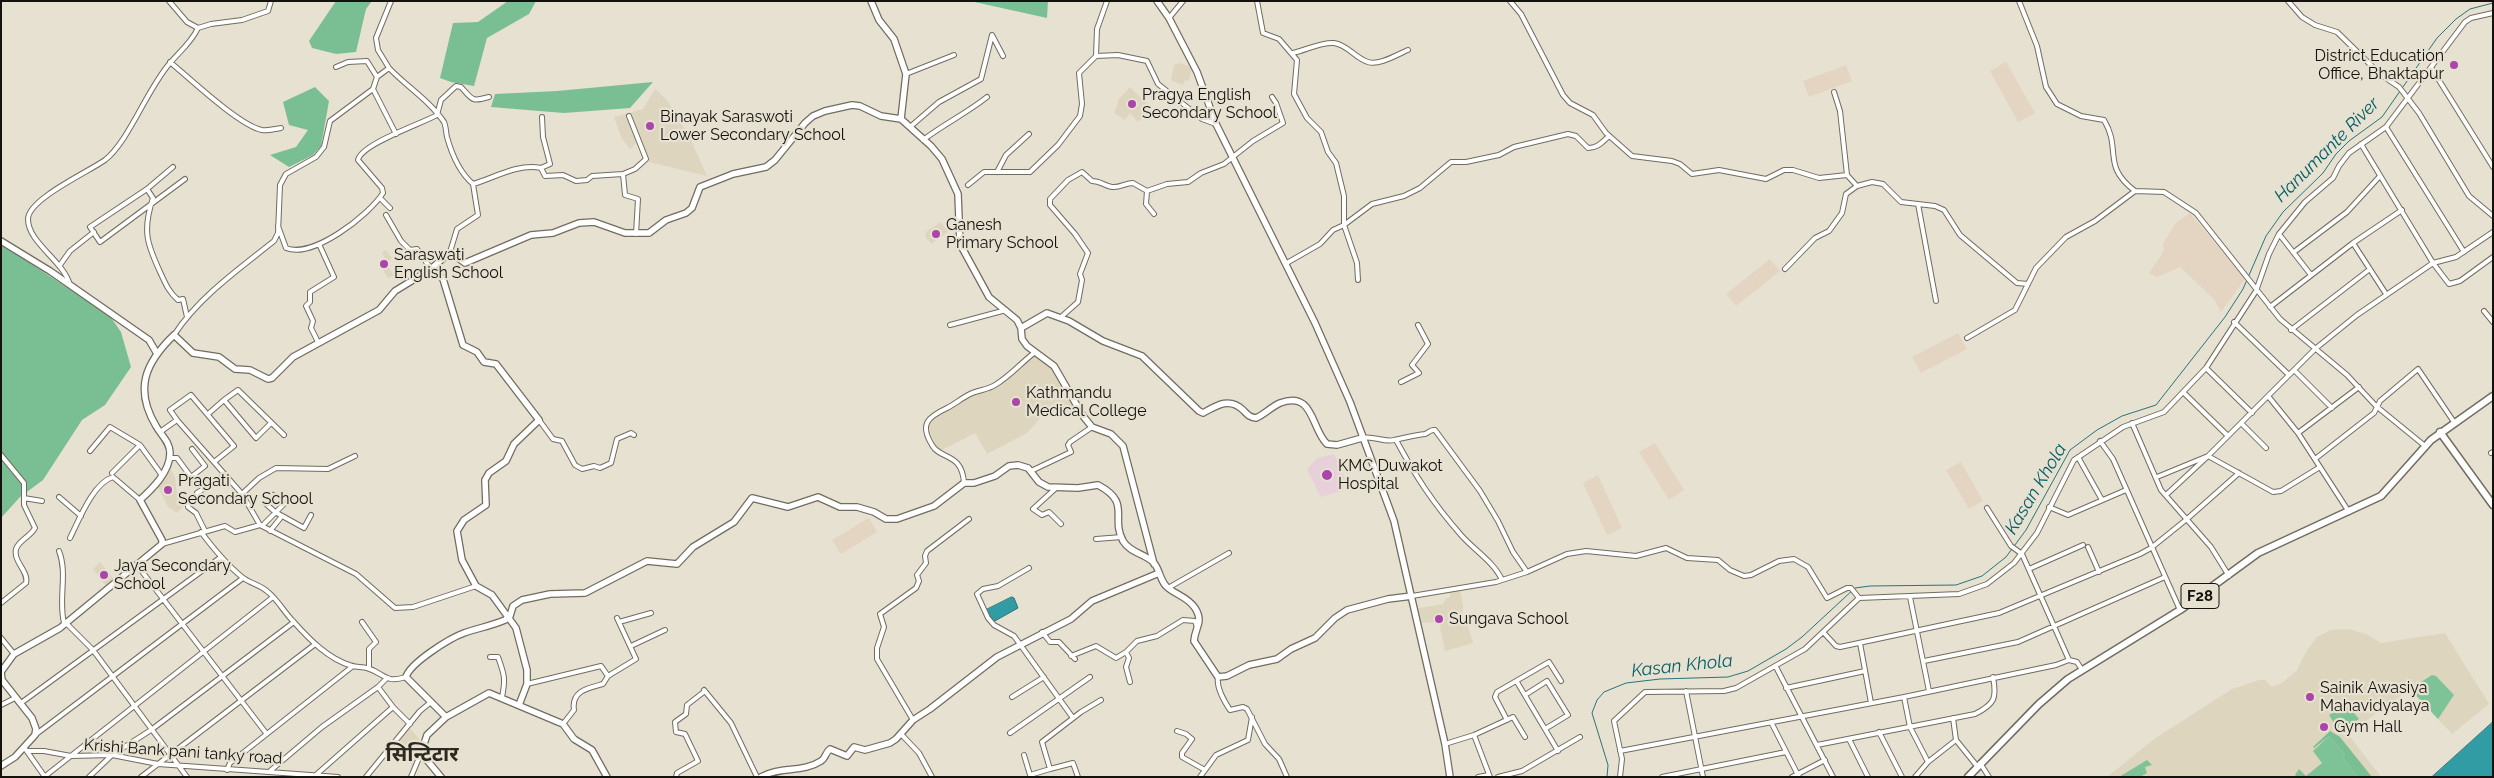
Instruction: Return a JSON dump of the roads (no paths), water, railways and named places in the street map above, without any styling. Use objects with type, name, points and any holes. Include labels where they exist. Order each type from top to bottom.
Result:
[{"type":"main road","name":"F28","points":[[1968,777],[1978,764],[2052,691],[2082,670],[2180,610],[2258,553],[2349,512],[2385,493],[2425,446],[2440,432],[2493,396]]},
{"type":"main road","points":[[2440,432],[2493,505]]},
{"type":"street","points":[[169,1],[187,22],[198,28],[211,24],[242,20],[268,11],[271,1]]},
{"type":"street","points":[[174,335],[193,353],[219,356],[235,369],[250,370],[268,379],[272,378],[293,357],[379,310],[395,291],[432,268],[450,252],[457,229],[478,214],[472,184],[463,175],[447,138],[445,123],[409,84],[389,68],[378,50],[376,38],[391,1]]},
{"type":"street","points":[[871,1],[879,20],[894,39],[906,74],[901,119]]},
{"type":"street","points":[[1096,56],[1097,28],[1107,1]]},
{"type":"street","points":[[1157,1],[1169,18],[1197,72],[1216,124],[1350,402],[1394,521],[1445,744],[1450,777]]},
{"type":"street","points":[[1169,18],[1183,1]]},
{"type":"street","points":[[1257,1],[1263,33],[1279,39],[1297,60],[1294,94],[1307,118],[1321,132],[1328,152],[1336,163],[1344,196],[1344,225],[1357,263],[1358,280]]},
{"type":"street","points":[[1510,1],[1521,14],[1563,95],[1570,103],[1594,115],[1609,136],[1632,156],[1672,161],[1680,164],[1692,174],[1719,170],[1766,179],[1784,170],[1793,170],[1819,178],[1847,175]]},
{"type":"street","points":[[2019,1],[2037,46],[2046,87],[2057,104],[2081,116],[2104,120],[2110,131],[2114,168],[2121,181],[2135,191],[2164,192],[2196,213],[2256,291],[2291,330],[2347,375],[2376,406],[2425,446]]},
{"type":"street","points":[[2288,1],[2300,15],[2315,25],[2337,32],[2380,74],[2405,93],[2469,196],[2493,216]]},
{"type":"street","points":[[1218,677],[1228,676],[1249,665],[1278,659],[1291,649],[1315,638],[1335,618],[1347,610],[1388,599],[1502,580],[1527,572],[1567,554],[1586,551],[1636,556],[1666,548],[1688,558],[1718,560],[1730,570],[1744,576],[1779,561],[1794,559],[1808,567],[1827,598],[1847,588],[1851,588],[1859,598],[1959,594],[1980,587],[2006,570],[2022,554],[2037,533],[2049,507],[2078,457],[2100,441],[2132,423],[2164,412],[2206,368],[2234,322],[2256,291],[2269,254],[2279,234],[2305,202],[2333,178],[2349,153],[2386,127],[2432,69],[2465,22],[2470,18],[2493,13]]},
{"type":"street","points":[[70,284],[60,264],[44,249],[30,228],[28,218],[30,210],[59,186],[105,160],[117,148],[170,62],[191,43],[198,28]]},
{"type":"street","points":[[910,127],[939,102],[981,79],[992,35],[1003,56]]},
{"type":"street","points":[[1292,53],[1307,50],[1321,44],[1334,43],[1344,46],[1368,62],[1377,63],[1408,50]]},
{"type":"street","points":[[906,74],[954,55]]},
{"type":"street","points":[[968,185],[984,172],[1030,172],[1061,142],[1082,113],[1079,72],[1096,56],[1118,55],[1147,61],[1158,84],[1202,119],[1216,124]]},
{"type":"street","points":[[336,67],[348,62],[367,61],[376,77]]},
{"type":"street","points":[[170,62],[209,96],[253,127],[263,130],[281,128]]},
{"type":"street","points":[[140,500],[161,478],[169,458],[168,443],[160,432],[146,404],[145,374],[156,352],[174,335],[187,317],[220,285],[274,241],[278,226],[280,184],[286,174],[316,157],[324,147],[330,122],[373,88],[376,77],[389,68]]},
{"type":"street","points":[[2432,69],[2493,167]]},
{"type":"street","points":[[278,226],[286,248],[296,250],[312,248],[351,225],[380,198],[383,190],[358,158],[360,154],[436,114],[442,100],[456,86],[461,87],[472,100],[489,97]]},
{"type":"street","points":[[373,88],[396,134]]},
{"type":"street","points":[[1834,92],[1840,111],[1847,175],[1857,186]]},
{"type":"street","points":[[924,140],[947,122],[966,114],[987,97]]},
{"type":"street","points":[[1060,318],[1078,302],[1082,280],[1080,274],[1088,253],[1075,234],[1050,205],[1050,199],[1068,180],[1082,172],[1092,181],[1101,181],[1108,186],[1120,187],[1129,183],[1147,191],[1167,184],[1188,182],[1201,173],[1224,164],[1283,123],[1276,103],[1272,98]]},
{"type":"street","points":[[450,252],[465,263],[531,235],[552,233],[579,223],[594,222],[636,234],[649,233],[666,220],[686,213],[697,198],[700,187],[743,171],[766,167],[775,160],[813,116],[825,111],[852,105],[860,106],[881,116],[901,119],[942,159],[958,194],[960,244],[989,297],[1017,320],[1021,328],[1022,339],[1034,353],[1050,361],[1054,366],[1082,416],[1092,427],[1111,434],[1123,446],[1154,564],[1168,588],[1195,607],[1200,620],[1194,640],[1218,677],[1220,692],[1230,710],[1243,707],[1252,717],[1265,744],[1279,759],[1287,777]]},
{"type":"street","points":[[541,168],[545,176],[563,175],[576,181],[587,180],[592,176],[623,174],[635,169],[646,159],[629,116]]},
{"type":"street","points":[[472,184],[518,169],[541,168],[550,164],[543,137],[542,117]]},
{"type":"street","points":[[2386,127],[2464,252]]},
{"type":"street","points":[[997,172],[1006,155],[1029,134]]},
{"type":"street","points":[[1285,264],[1320,244],[1333,230],[1344,225],[1372,204],[1404,196],[1420,188],[1451,162],[1466,162],[1499,155],[1514,147],[1568,134],[1576,136],[1588,148],[1592,148],[1599,145],[1609,136]]},
{"type":"street","points":[[2361,144],[2433,263],[2449,284],[2460,281],[2493,258]]},
{"type":"street","points":[[173,167],[146,189],[90,227],[100,242],[186,179]]},
{"type":"street","points":[[623,174],[625,195],[638,199],[636,234]]},
{"type":"street","points":[[2294,252],[2347,212],[2380,176]]},
{"type":"street","points":[[1785,269],[1815,238],[1829,232],[1842,212],[1846,194],[1857,186],[1872,182],[1883,184],[1901,202],[1935,206],[1944,210],[1960,235],[2017,283],[2028,284]]},
{"type":"street","points":[[146,189],[153,198],[147,220],[150,254],[168,291],[178,300],[183,299],[187,317]]},
{"type":"street","points":[[1147,191],[1146,204],[1154,214]]},
{"type":"street","points":[[1967,338],[2016,310],[2036,268],[2066,237],[2095,221],[2135,191]]},
{"type":"street","points":[[380,198],[390,208]]},
{"type":"street","points":[[1918,204],[1936,301]]},
{"type":"street","points":[[2270,307],[2353,243],[2402,210]]},
{"type":"street","points":[[386,215],[401,241],[410,250],[417,249],[443,279],[463,345],[473,348],[484,362],[496,364],[553,439],[564,444],[575,465],[582,469],[606,466],[610,463],[617,439],[631,433],[634,435]]},
{"type":"street","points":[[60,264],[70,250],[94,232]]},
{"type":"street","points":[[2166,495],[2252,413],[2315,349],[2386,294],[2433,263],[2441,262],[2464,252],[2493,232]]},
{"type":"street","points":[[2279,234],[2311,274]]},
{"type":"street","points":[[1,241],[70,284],[149,340],[156,352]]},
{"type":"street","points":[[2353,243],[2386,294]]},
{"type":"street","points":[[318,342],[311,328],[313,321],[306,306],[310,302],[310,292],[334,277],[319,244]]},
{"type":"street","points":[[2291,330],[2370,269]]},
{"type":"street","points":[[950,325],[1006,310]]},
{"type":"street","points":[[2484,311],[2493,322]]},
{"type":"street","points":[[1021,328],[1043,314],[1052,314],[1110,344],[1142,356],[1203,413],[1216,405],[1232,403],[1248,416],[1256,418],[1276,405],[1294,402],[1307,407],[1327,444],[1337,445],[1362,438],[1396,440],[1401,437],[1412,437],[1417,433],[1425,434],[1435,430],[1480,491],[1498,521],[1508,544],[1527,572]]},
{"type":"street","points":[[2234,322],[2289,375]]},
{"type":"street","points":[[1401,382],[1419,373],[1412,365],[1428,344],[1418,325]]},
{"type":"street","points":[[964,483],[961,470],[952,458],[937,452],[933,448],[926,427],[926,421],[934,413],[970,394],[994,386],[1034,353]]},
{"type":"street","points":[[2206,368],[2252,413]]},
{"type":"street","points":[[2315,460],[2374,413],[2376,406],[2418,369],[2454,422]]},
{"type":"street","points":[[2294,370],[2332,408]]},
{"type":"street","points":[[2298,433],[2359,387]]},
{"type":"street","points":[[208,414],[238,390],[284,435]]},
{"type":"street","points":[[2183,392],[2228,436]]},
{"type":"street","points":[[169,458],[178,458],[189,478],[213,462],[234,446],[191,395],[170,410],[213,462],[242,494],[261,525],[356,574],[395,608],[413,607],[476,586]]},
{"type":"street","points":[[2268,396],[2298,433],[2349,512]]},
{"type":"street","points":[[224,400],[256,438],[271,423]]},
{"type":"street","points":[[160,432],[177,420]]},
{"type":"street","points":[[519,705],[527,684],[527,670],[514,622],[492,595],[476,586],[462,560],[457,531],[464,520],[486,505],[485,480],[489,473],[506,461],[514,444],[539,420]]},
{"type":"street","points":[[2132,423],[2166,495],[2211,547],[2229,576]]},
{"type":"street","points":[[2241,423],[2266,448]]},
{"type":"street","points":[[90,451],[110,427],[140,445],[161,474]]},
{"type":"street","points":[[1031,471],[1071,452],[1068,445],[1070,442],[1092,427]]},
{"type":"street","points":[[1396,440],[1426,494],[1467,542],[1498,572],[1502,580]]},
{"type":"street","points":[[2100,441],[2113,460],[2180,610]]},
{"type":"street","points":[[112,473],[140,445]]},
{"type":"street","points":[[192,449],[206,466]]},
{"type":"street","points":[[1,455],[24,483],[24,505],[35,528],[20,543],[16,554],[27,579],[22,588],[1,603]]},
{"type":"street","points":[[242,494],[260,478],[276,468],[328,469],[355,456]]},
{"type":"street","points":[[2157,477],[2208,456]]},
{"type":"street","points":[[2208,456],[2274,492],[2281,491],[2320,467]]},
{"type":"street","points":[[2078,457],[2102,500]]},
{"type":"street","points":[[225,475],[197,493],[198,498],[188,503],[200,520],[203,532],[221,557],[243,578],[268,591],[294,622],[310,637],[314,645],[339,660],[353,666],[369,669],[386,679],[398,680],[406,677],[410,669],[436,648],[461,634],[488,627],[510,616],[513,606],[522,600],[550,594],[585,593],[647,561],[676,564],[693,547],[734,522],[752,498],[788,507],[818,498],[840,507],[857,507],[874,512],[886,519],[897,519],[934,506],[964,483],[974,483],[995,476],[1009,466],[1018,465],[1031,471],[1042,485],[1056,488],[1078,488],[1096,484],[1101,486],[1118,503],[1122,537],[1132,550],[1154,564]]},
{"type":"street","points":[[1823,632],[1838,647],[1918,632],[1999,613],[2152,548],[2239,473]]},
{"type":"street","points":[[70,538],[97,487],[113,477],[140,500],[162,540],[162,544]]},
{"type":"street","points":[[1056,488],[1033,509],[1042,516],[1049,512],[1061,524]]},
{"type":"street","points":[[2049,507],[2068,514],[2126,490]]},
{"type":"street","points":[[273,495],[265,503],[275,512],[304,528],[311,515]]},
{"type":"street","points":[[59,497],[81,516]]},
{"type":"street","points":[[24,498],[42,501]]},
{"type":"street","points":[[35,736],[36,729],[32,718],[5,687],[1,672],[14,654],[60,628],[162,544],[225,526],[235,532],[261,525],[284,504]]},
{"type":"street","points":[[1987,508],[2011,546],[2022,554],[2070,660]]},
{"type":"street","points":[[270,531],[282,516]]},
{"type":"street","points":[[913,720],[878,659],[878,648],[884,627],[880,614],[916,588],[919,581],[917,575],[926,563],[925,556],[927,551],[969,519]]},
{"type":"street","points":[[1096,538],[1122,537]]},
{"type":"street","points":[[2030,569],[2086,546],[2099,572]]},
{"type":"street","points":[[59,551],[63,566],[62,612],[64,623],[93,650],[112,678],[188,777]]},
{"type":"street","points":[[1168,588],[1229,553]]},
{"type":"street","points":[[20,703],[221,557]]},
{"type":"street","points":[[137,565],[205,651],[266,733]]},
{"type":"street","points":[[1029,568],[998,586],[983,589],[977,594],[991,622],[1014,636],[1073,718]]},
{"type":"street","points":[[761,777],[779,769],[797,769],[818,763],[824,760],[830,749],[847,756],[854,747],[865,750],[874,749],[890,743],[913,720],[966,682],[986,664],[1021,646],[1042,632],[1071,619],[1092,601],[1159,573]]},
{"type":"street","points":[[1924,661],[2018,642],[2165,577]]},
{"type":"street","points":[[1,766],[14,756],[22,746],[243,578]]},
{"type":"street","points":[[1910,597],[1929,691]]},
{"type":"street","points":[[22,746],[44,777],[273,598]]},
{"type":"street","points":[[1620,777],[1622,759],[1614,721],[1617,716],[1645,692],[1731,690],[1776,667],[1805,649],[1859,598]]},
{"type":"street","points":[[563,724],[574,710],[573,705],[578,693],[585,688],[603,684],[608,676],[636,659],[618,620],[652,612]]},
{"type":"street","points":[[1042,632],[1050,642],[1059,642],[1073,658],[1094,646],[1116,658],[1126,652],[1137,641],[1157,636],[1183,620],[1195,621],[1198,629]]},
{"type":"street","points":[[89,777],[112,756],[151,730],[294,622]]},
{"type":"street","points":[[362,622],[376,642],[369,649],[369,669]]},
{"type":"street","points":[[631,646],[665,630]]},
{"type":"street","points":[[1,638],[14,654]]},
{"type":"street","points":[[1860,643],[1872,703]]},
{"type":"street","points":[[141,777],[314,645]]},
{"type":"street","points":[[1126,652],[1128,658],[1126,666],[1130,682]]},
{"type":"street","points":[[490,657],[498,656],[506,680],[502,697]]},
{"type":"street","points":[[1620,751],[1904,697],[2056,665],[2070,660],[2077,662],[2082,670]]},
{"type":"street","points":[[1507,720],[1496,695],[1549,662],[1561,681]]},
{"type":"street","points":[[227,770],[230,763],[266,733],[353,666]]},
{"type":"street","points":[[527,684],[600,666],[608,676]]},
{"type":"street","points":[[1776,667],[1833,777]]},
{"type":"street","points":[[1786,688],[1865,671]]},
{"type":"street","points":[[406,677],[446,717]]},
{"type":"street","points":[[1012,697],[1044,677]]},
{"type":"street","points":[[1010,733],[1090,677]]},
{"type":"street","points":[[1817,745],[1975,714],[1992,702],[1996,693],[1993,677]]},
{"type":"street","points":[[270,771],[322,727],[378,687],[386,679]]},
{"type":"street","points":[[1525,695],[1547,681],[1568,715],[1545,729]]},
{"type":"street","points":[[1517,682],[1558,751]]},
{"type":"street","points":[[378,687],[393,707],[410,724]]},
{"type":"street","points":[[676,777],[678,773],[698,761],[685,734],[676,732],[675,722],[686,714],[687,705],[705,691],[731,722],[757,777]]},
{"type":"street","points":[[1686,691],[1703,777]]},
{"type":"street","points":[[411,777],[427,735],[446,717],[489,693],[563,724],[577,742],[592,750],[607,777]]},
{"type":"street","points":[[1904,697],[1910,727],[1928,762]]},
{"type":"street","points":[[1,705],[15,698]]},
{"type":"street","points":[[1050,769],[1042,742],[1073,718],[1101,700]]},
{"type":"street","points":[[366,777],[430,702]]},
{"type":"street","points":[[317,774],[393,707]]},
{"type":"street","points":[[1200,777],[1216,755],[1248,740],[1252,717]]},
{"type":"street","points":[[1445,744],[1474,735],[1513,717],[1526,737]]},
{"type":"street","points":[[1953,718],[1956,740],[1989,777]]},
{"type":"street","points":[[1772,722],[1798,776]]},
{"type":"street","points":[[1177,731],[1192,739],[1182,752],[1182,757],[1205,770]]},
{"type":"street","points":[[1879,732],[1902,777]]},
{"type":"street","points":[[901,734],[919,753],[932,777]]},
{"type":"street","points":[[1474,735],[1489,776],[1478,777]]},
{"type":"street","points":[[1498,777],[1522,771],[1580,737]]},
{"type":"street","points":[[1849,739],[1868,777]]},
{"type":"street","points":[[1916,777],[1928,762],[1956,740]]},
{"type":"street","name":"Krishi Bank pani tanky road","points":[[27,751],[44,750],[71,756],[112,756],[158,764],[338,777]]},
{"type":"street","points":[[1662,777],[1786,752]]},
{"type":"street","points":[[421,753],[441,777]]},
{"type":"street","points":[[1024,755],[1030,775],[1073,763],[1078,777]]},
{"type":"street","points":[[1792,777],[1798,776],[1825,760]]},
{"type":"water","points":[[1012,597],[1018,608],[993,622],[986,610]]},
{"type":"water","points":[[2493,722],[2493,777],[2432,777]]},
{"type":"waterway","name":"Kasan Khola","points":[[1607,777],[1608,765],[1592,713],[1597,700],[1604,692],[1626,683],[1660,679],[1728,677],[1748,671],[1786,649],[1802,637],[1855,588],[1870,586],[1956,585],[1982,576],[2006,557],[2026,530],[2070,450],[2097,430],[2122,416],[2156,405],[2225,317],[2243,289],[2266,236],[2283,212],[2323,173],[2336,154],[2349,141],[2382,117],[2437,38],[2456,19],[2470,9],[2493,3]]},
{"type":"place","name":"District Education Office, Bhaktapur","points":[[2454,65]]},
{"type":"place","name":"Pragya English Secondary School","points":[[1132,104]]},
{"type":"place","name":"Binayak Saraswoti Lower Secondary School","points":[[650,126]]},
{"type":"place","name":"Ganesh Primary School","points":[[936,234]]},
{"type":"place","name":"Saraswati English School","points":[[384,264]]},
{"type":"place","name":"Kathmandu Medical College","points":[[1016,402]]},
{"type":"place","name":"KMC Duwakot Hospital","points":[[1327,475]]},
{"type":"place","name":"Pragati Secondary School","points":[[168,490]]},
{"type":"place","name":"Jaya Secondary School","points":[[104,575]]},
{"type":"place","name":"Sungava School","points":[[1439,619]]},
{"type":"place","name":"Sainik Awasiya Mahavidyalaya","points":[[2310,697]]},
{"type":"place","name":"Gym Hall","points":[[2324,727]]},
{"type":"district","name":"सिन्टिटार","points":[[422,755]]},
{"type":"water label","name":"Hanumante River","points":[[2327,150]]}]
